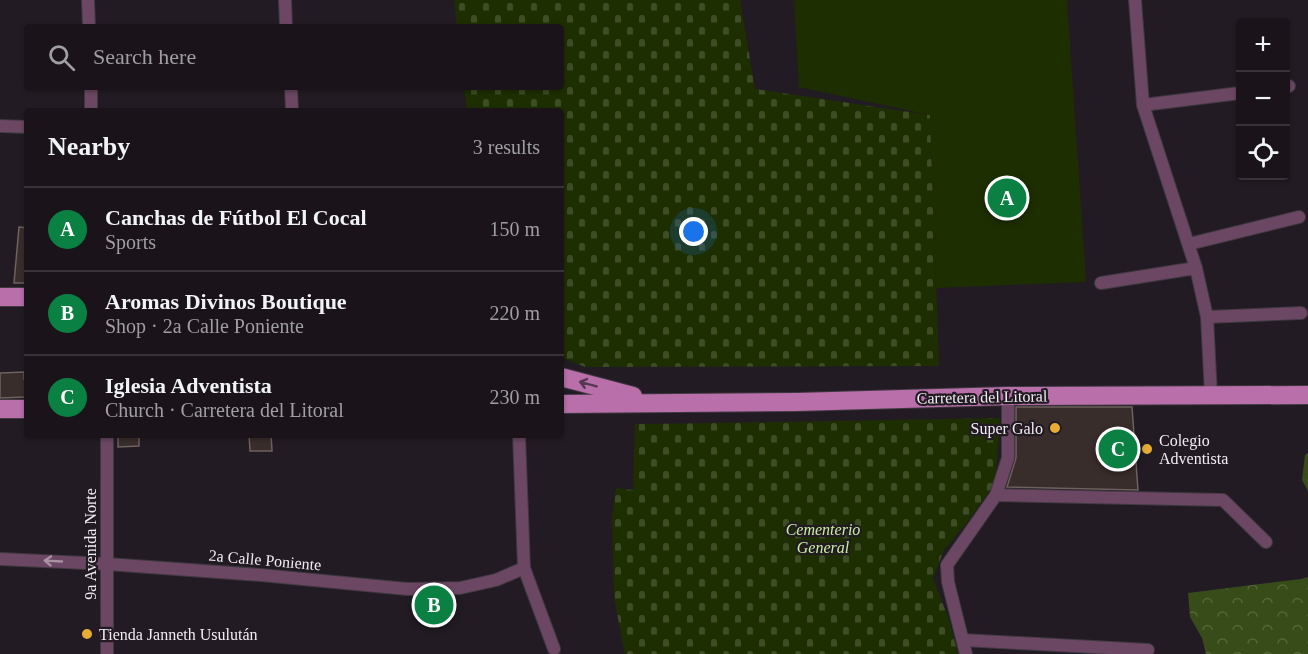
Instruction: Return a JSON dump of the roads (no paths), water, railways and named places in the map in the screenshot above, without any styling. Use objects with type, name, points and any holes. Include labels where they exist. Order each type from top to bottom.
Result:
[{"type":"main road","points":[[0,297],[24,297]]},
{"type":"main road","points":[[564,377],[656,402]]},
{"type":"main road","name":"Carretera del Litoral","points":[[656,402],[797,402],[1008,396],[1308,395]]},
{"type":"main road","points":[[564,404],[656,402]]},
{"type":"main road","points":[[0,409],[24,409]]},
{"type":"street","points":[[88,0],[89,24]]},
{"type":"street","points":[[285,0],[286,24]]},
{"type":"street","points":[[1136,0],[1143,105],[1196,268],[1207,316],[1211,395]]},
{"type":"street","points":[[91,90],[92,108]]},
{"type":"street","points":[[291,90],[292,108]]},
{"type":"street","points":[[1143,105],[1236,93]]},
{"type":"street","points":[[0,126],[24,127]]},
{"type":"street","points":[[1189,244],[1299,217]]},
{"type":"street","points":[[1101,283],[1196,268]]},
{"type":"street","points":[[1207,316],[1300,313]]},
{"type":"street","points":[[966,654],[948,582],[947,565],[996,495],[1008,458],[1008,396]]},
{"type":"street","name":"9a Avenida Norte","points":[[107,438],[107,654]]},
{"type":"street","points":[[519,438],[524,568],[554,649]]},
{"type":"street","points":[[996,495],[1223,500],[1266,542]]},
{"type":"street","name":"2a Calle Poniente","points":[[0,558],[261,575],[407,589],[460,588],[496,580],[524,568]]},
{"type":"street","points":[[963,640],[1148,650]]},
{"type":"place","name":"Canchas de Fútbol El Cocal","points":[[1007,198]]},
{"type":"place","name":"Super Galo","points":[[1055,428]]},
{"type":"place","name":"Iglesia Adventista","points":[[1118,449]]},
{"type":"place","name":"Colegio Adventista","points":[[1147,449]]},
{"type":"place","name":"Aromas Divinos Boutique","points":[[434,605]]},
{"type":"place","name":"Tienda Janneth Usulután","points":[[87,634]]},
{"type":"park label","name":"Cementerio General","points":[[823,538]]}]
